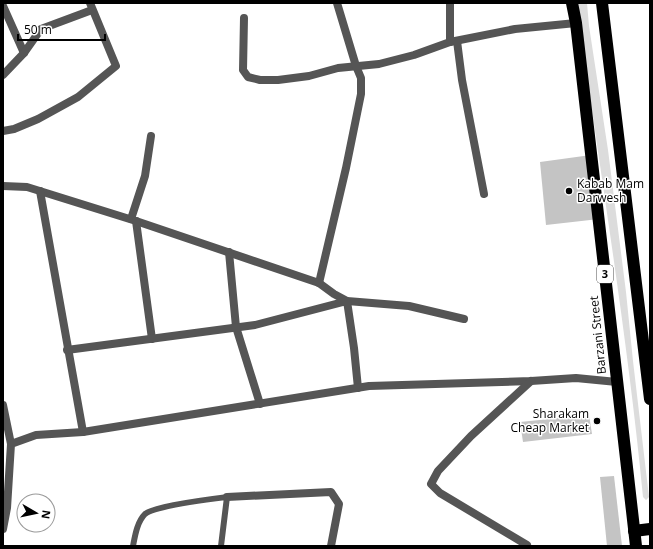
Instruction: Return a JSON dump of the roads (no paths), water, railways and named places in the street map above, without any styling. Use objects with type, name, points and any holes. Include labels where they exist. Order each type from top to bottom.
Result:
[{"type":"highway","name":"Barzani Street","points":[[572,3],[576,23],[636,546]]},
{"type":"highway","points":[[602,3],[650,399]]},
{"type":"highway","points":[[634,531],[650,529]]},
{"type":"street","points":[[319,284],[346,168],[361,94],[361,78],[337,3]]},
{"type":"street","points":[[450,3],[453,42],[462,80],[484,194]]},
{"type":"street","points":[[3,6],[24,52]]},
{"type":"street","points":[[3,75],[24,52],[41,29],[91,6],[116,66],[78,97],[38,119],[14,129],[3,131]]},
{"type":"street","points":[[244,18],[243,70],[248,77],[260,80],[278,80],[309,76],[338,68],[379,64],[414,55],[453,42],[515,29],[576,23]]},
{"type":"street","points":[[151,136],[145,176],[134,220],[152,339]]},
{"type":"street","points":[[3,186],[27,187],[134,220],[319,284],[347,301]]},
{"type":"street","points":[[40,191],[83,432]]},
{"type":"street","points":[[229,252],[236,328],[260,404]]},
{"type":"street","points":[[347,301],[358,388]]},
{"type":"street","points":[[68,350],[255,325],[347,301],[409,306],[464,319]]},
{"type":"street","points":[[11,444],[36,435],[83,432],[369,386],[531,381],[576,378],[617,382]]},
{"type":"street","points":[[527,545],[440,493],[431,484],[438,471],[471,436],[531,381]]},
{"type":"street","points":[[3,405],[11,444],[7,508],[3,529]]},
{"type":"street","points":[[227,497],[331,492],[339,504],[331,546]]},
{"type":"lane","points":[[133,546],[140,520],[145,513],[157,508],[227,497],[222,546]]},
{"type":"place","name":"Kabab Mam Darwesh","points":[[569,191]]},
{"type":"place","name":"Sharakam Cheap Market","points":[[597,421]]}]
